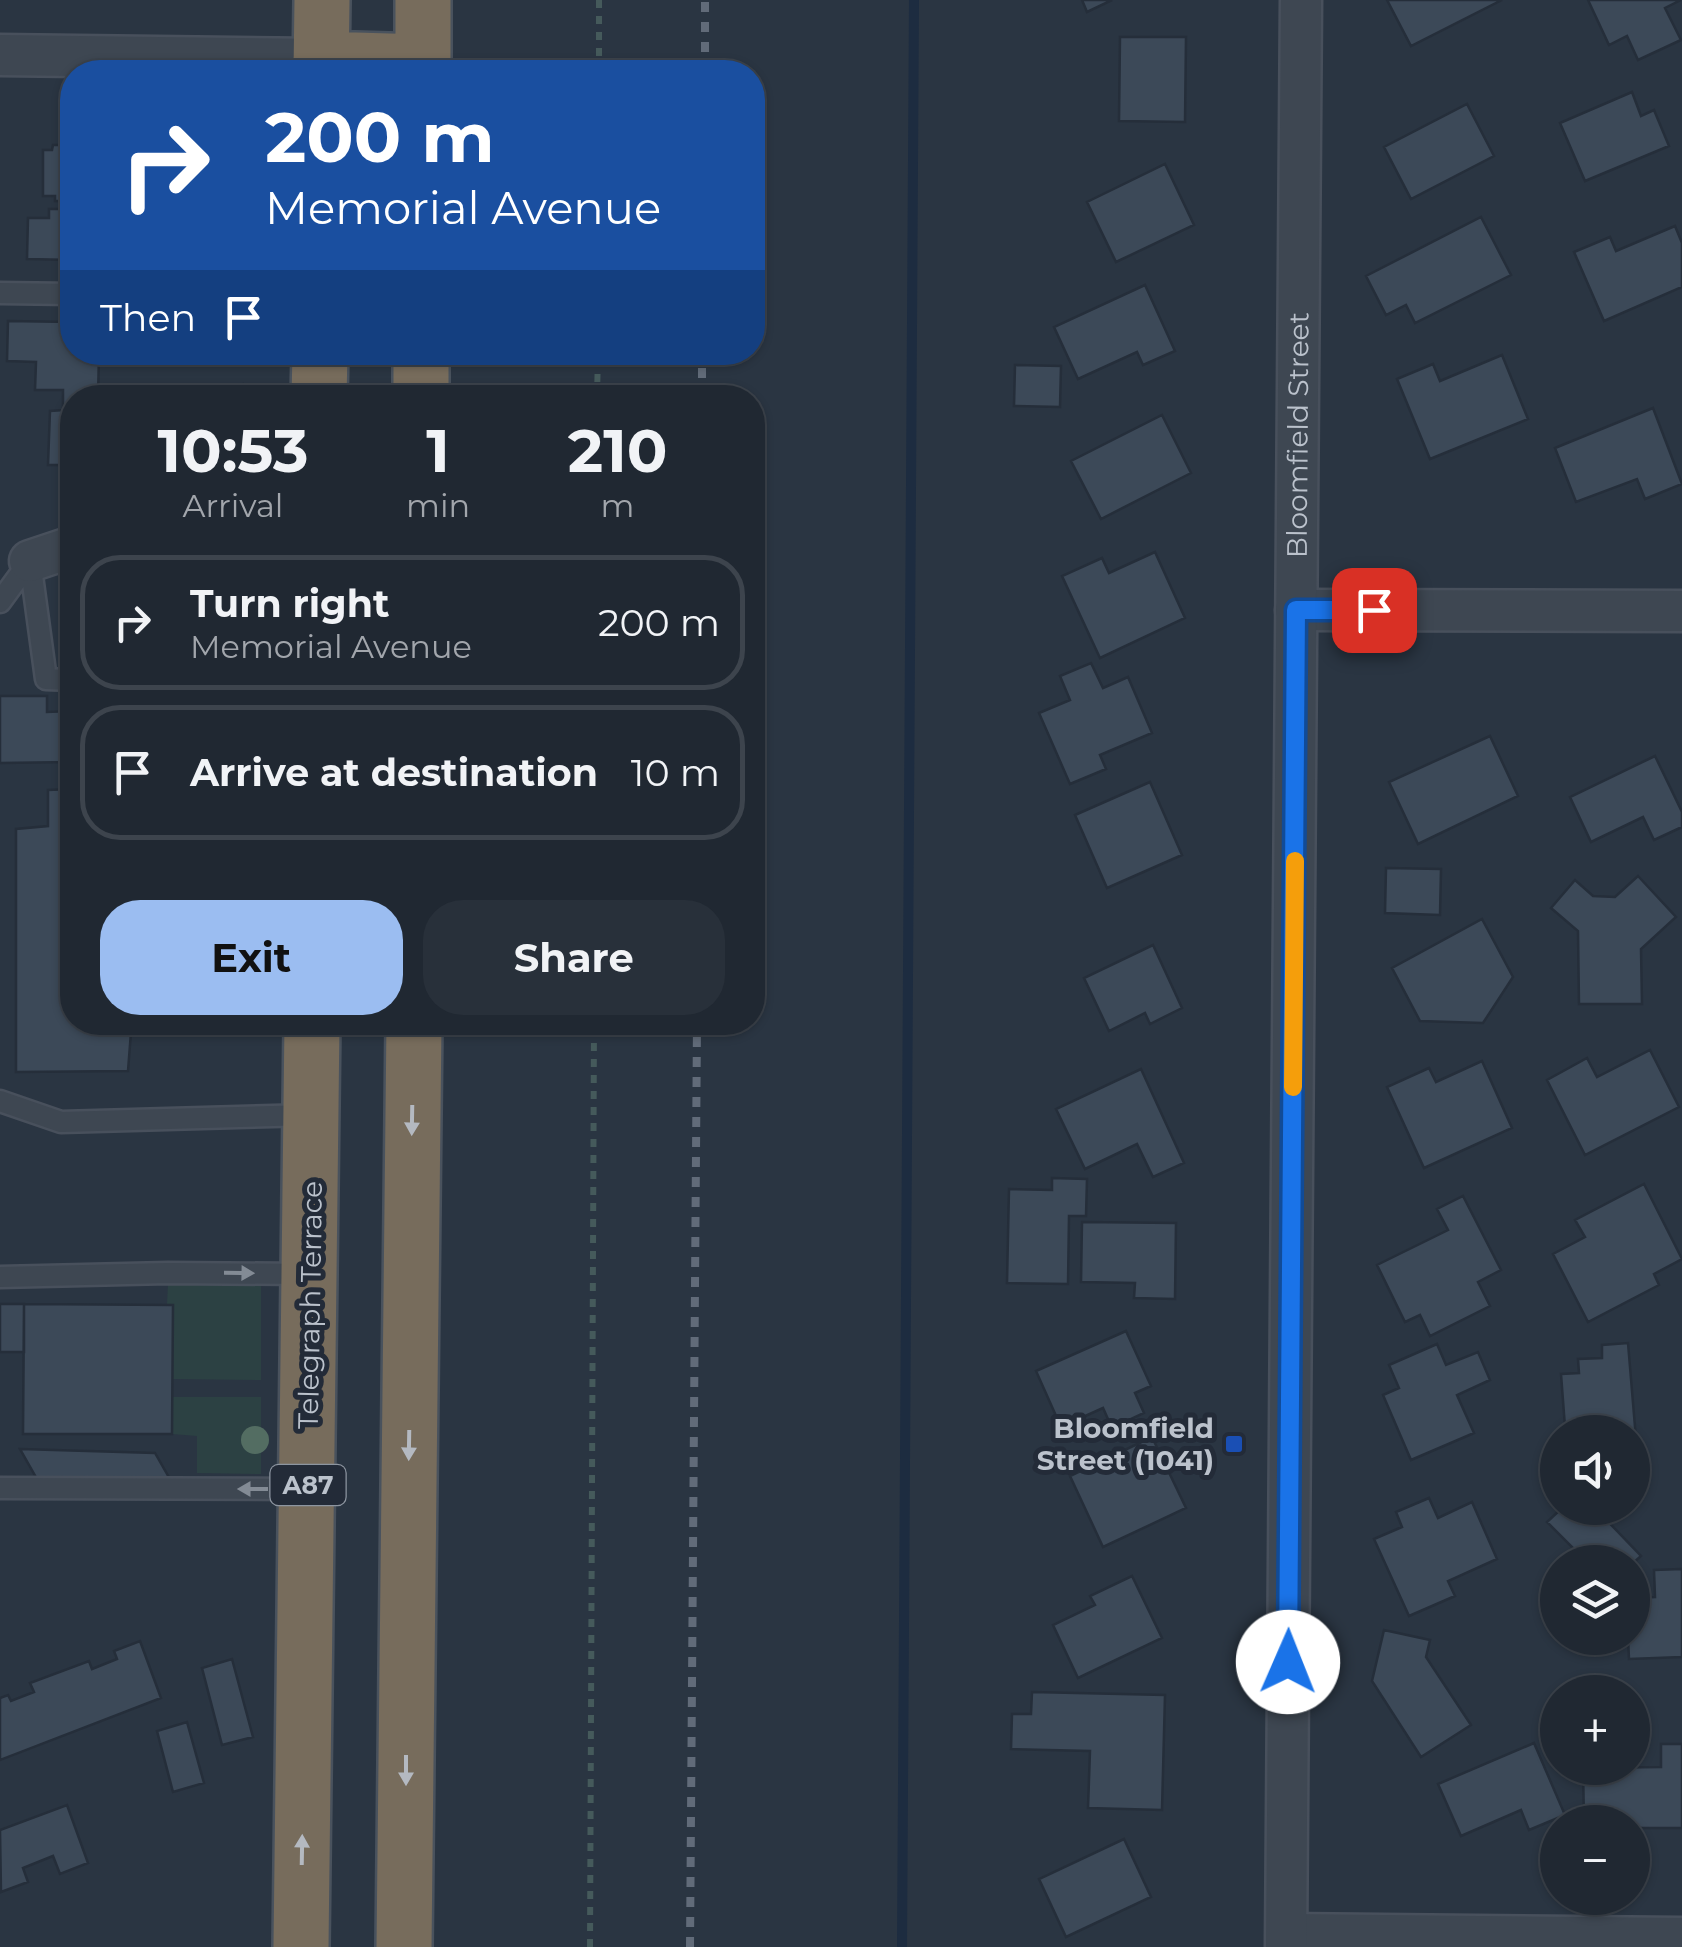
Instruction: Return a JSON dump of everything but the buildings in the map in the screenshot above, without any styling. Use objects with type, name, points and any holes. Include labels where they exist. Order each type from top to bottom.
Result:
[{"type":"highway","points":[[322,0],[322,60]]},
{"type":"highway","points":[[423,60],[424,0]]},
{"type":"highway","name":"Telegraph Terrace","points":[[300,1947],[312,1035]]},
{"type":"highway","points":[[404,1947],[414,1035]]},
{"type":"street","name":"Bloomfield Street","points":[[1286,1941],[1300,0]]},
{"type":"street","points":[[0,55],[146,60]]},
{"type":"street","points":[[30,560],[60,551]]},
{"type":"street","points":[[1296,610],[1682,611]]},
{"type":"street","points":[[1286,1941],[1682,1938]]},
{"type":"lane","points":[[0,293],[60,294]]},
{"type":"lane","points":[[0,602],[30,560]]},
{"type":"lane","points":[[30,560],[46,680],[60,680]]},
{"type":"lane","points":[[0,1102],[62,1122],[312,1115]]},
{"type":"lane","points":[[0,1277],[310,1274]]},
{"type":"lane","points":[[0,1488],[308,1489]]},
{"type":"path","points":[[599,0],[599,60]]},
{"type":"path","points":[[590,1947],[594,1035]]},
{"type":"green space","points":[[168,1284],[261,1285],[261,1380],[173,1379],[173,1305],[167,1304]]},
{"type":"green space","points":[[173,1397],[261,1397],[261,1474],[197,1473],[197,1436],[172,1434]]},
{"type":"waterway","points":[[902,1947],[914,0]]},
{"type":"railway","points":[[705,0],[705,60]]},
{"type":"railway","points":[[702,365],[702,385]]},
{"type":"railway","points":[[690,1947],[697,1035]]},
{"type":"slow traffic","points":[[1293,1087],[1295,861]]},
{"type":"place","name":"Bloomfield Street (1041)","points":[[1234,1444]]},
{"type":"route","points":[[1288,1662],[1296,610],[1374,610]]}]
